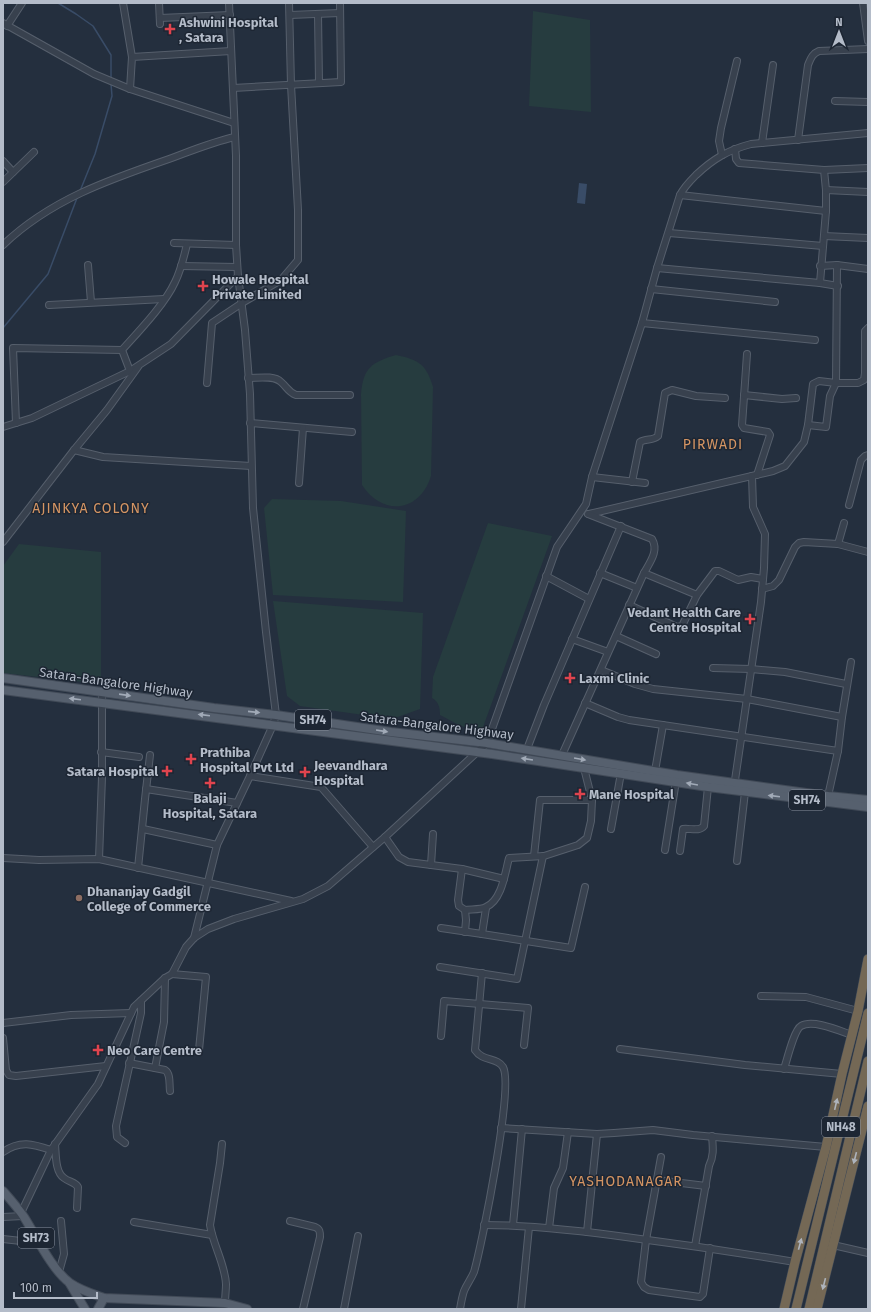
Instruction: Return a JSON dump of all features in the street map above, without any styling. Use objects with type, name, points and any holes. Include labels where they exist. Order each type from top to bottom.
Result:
[{"type":"highway","points":[[784,1309],[826,1147],[858,1011],[868,959]]},
{"type":"highway","name":"NH48","points":[[796,1309],[868,1013]]},
{"type":"highway","name":"NH48","points":[[809,1309],[868,1061]]},
{"type":"highway","points":[[817,1309],[868,1106]]},
{"type":"main road","name":"Satara-Bangalore Highway","points":[[3,678],[391,732],[488,743],[655,771],[734,787],[745,792],[868,807]]},
{"type":"main road","name":"Satara-Bangalore Highway","points":[[3,690],[478,752],[708,787],[734,787],[868,800]]},
{"type":"main road","name":"SH73","points":[[3,1191],[22,1214],[58,1272],[70,1283],[90,1293],[104,1298],[225,1303],[247,1309]]},
{"type":"main road","points":[[70,1283],[84,1309]]},
{"type":"main road","points":[[98,1309],[104,1298]]},
{"type":"street","points":[[22,3],[5,24],[94,74],[130,89],[234,123]]},
{"type":"street","points":[[123,3],[132,57],[130,89]]},
{"type":"street","points":[[159,3],[160,21],[230,15]]},
{"type":"street","points":[[194,938],[218,845],[273,725],[276,715],[253,508],[250,394],[245,330],[237,267],[236,156],[229,3]]},
{"type":"street","points":[[207,383],[212,323],[281,280],[298,260],[298,210],[291,85],[289,3]]},
{"type":"street","points":[[233,88],[341,82],[340,3]]},
{"type":"street","points":[[863,3],[868,41]]},
{"type":"street","points":[[290,16],[340,13]]},
{"type":"street","points":[[318,14],[319,83]]},
{"type":"street","points":[[798,140],[808,65],[811,56],[819,51],[868,49]]},
{"type":"street","points":[[132,57],[231,51]]},
{"type":"street","points":[[722,155],[719,141],[721,128],[737,61]]},
{"type":"street","points":[[762,143],[773,65]]},
{"type":"street","points":[[835,100],[868,102]]},
{"type":"street","points":[[3,1217],[22,1214],[51,1150],[98,1084],[134,1007],[165,978],[172,974],[186,947],[194,938],[208,929],[234,919],[292,902],[316,893],[328,886],[488,743],[556,547],[586,504],[592,477],[642,323],[657,268],[680,195],[686,186],[708,163],[735,149],[751,144],[868,133]]},
{"type":"street","points":[[3,245],[17,232],[41,214],[68,198],[216,141],[235,137]]},
{"type":"street","points":[[735,149],[736,159],[739,162],[824,170],[868,168]]},
{"type":"street","points":[[3,182],[34,152]]},
{"type":"street","points":[[3,161],[14,172]]},
{"type":"street","points":[[820,283],[820,266],[826,211],[824,170]]},
{"type":"street","points":[[826,190],[868,192]]},
{"type":"street","points":[[680,195],[826,211]]},
{"type":"street","points":[[669,233],[823,246]]},
{"type":"street","points":[[824,236],[868,238]]},
{"type":"street","points":[[174,244],[236,245]]},
{"type":"street","points":[[122,350],[164,299],[175,282],[184,258],[187,244]]},
{"type":"street","points":[[88,265],[91,302]]},
{"type":"street","points":[[820,266],[837,265],[868,269]]},
{"type":"street","points":[[808,425],[826,427],[830,396],[836,383],[837,265]]},
{"type":"street","points":[[181,266],[237,267]]},
{"type":"street","points":[[657,268],[820,283],[838,286]]},
{"type":"street","points":[[3,427],[32,418],[130,371],[171,344],[238,276]]},
{"type":"street","points":[[651,289],[775,302]]},
{"type":"street","points":[[49,305],[164,299]]},
{"type":"street","points":[[642,323],[815,340]]},
{"type":"street","points":[[589,514],[773,471],[785,466],[804,442],[808,425],[813,384],[819,380],[836,383],[858,383],[864,380],[865,331],[868,328]]},
{"type":"street","points":[[16,423],[13,348],[122,350]]},
{"type":"street","points":[[122,350],[130,371]]},
{"type":"street","points":[[734,787],[763,579],[765,538],[764,529],[753,507],[754,475],[770,435],[768,432],[742,427],[747,354]]},
{"type":"street","points":[[3,542],[107,410],[140,364]]},
{"type":"street","points":[[248,378],[277,379],[287,390],[296,395],[350,395]]},
{"type":"street","points":[[632,482],[640,442],[643,440],[654,439],[658,436],[665,393],[672,390],[696,396],[725,398]]},
{"type":"street","points":[[744,395],[782,399],[796,398]]},
{"type":"street","points":[[250,423],[352,432]]},
{"type":"street","points":[[300,483],[303,428]]},
{"type":"street","points":[[74,450],[103,457],[251,466]]},
{"type":"street","points":[[849,505],[861,460],[868,455]]},
{"type":"street","points":[[592,477],[645,483]]},
{"type":"street","points":[[562,756],[629,605],[655,553],[654,543],[652,539],[647,536],[581,511]]},
{"type":"street","points":[[838,544],[844,523]]},
{"type":"street","points":[[527,749],[544,705],[620,526]]},
{"type":"street","points":[[762,589],[774,586],[779,580],[795,547],[800,543],[838,544],[868,552]]},
{"type":"street","points":[[629,605],[680,627],[682,626],[697,595],[715,571],[719,571],[738,580],[751,577],[763,579]]},
{"type":"street","points":[[600,573],[637,588]]},
{"type":"street","points":[[644,573],[697,595]]},
{"type":"street","points":[[546,576],[589,599]]},
{"type":"street","points":[[616,636],[656,654]]},
{"type":"street","points":[[572,639],[608,652]]},
{"type":"street","points":[[828,796],[838,751],[846,684],[851,662]]},
{"type":"street","points":[[713,668],[786,672],[846,684]]},
{"type":"street","points":[[601,670],[635,684],[653,689],[747,699],[842,717]]},
{"type":"street","points":[[99,859],[102,776],[102,692]]},
{"type":"street","points":[[585,703],[618,717],[838,751]]},
{"type":"street","points":[[655,771],[663,725]]},
{"type":"street","points":[[101,752],[139,757]]},
{"type":"street","points":[[138,868],[150,755]]},
{"type":"street","points":[[462,869],[458,900],[459,906],[465,910],[486,908],[496,900],[504,879],[509,858],[543,856],[578,845],[587,838],[591,821],[592,800],[584,768]]},
{"type":"street","points":[[611,829],[621,773]]},
{"type":"street","points":[[250,776],[321,787],[373,847]]},
{"type":"street","points":[[664,850],[676,781]]},
{"type":"street","points":[[680,851],[683,829],[698,829],[704,826],[708,787]]},
{"type":"street","points":[[146,789],[237,803]]},
{"type":"street","points":[[737,861],[745,792]]},
{"type":"street","points":[[534,856],[540,800],[592,800]]},
{"type":"street","points":[[143,829],[218,845]]},
{"type":"street","points":[[431,865],[433,834]]},
{"type":"street","points":[[385,836],[399,857],[410,863],[462,869],[504,879]]},
{"type":"street","points":[[440,967],[517,979],[543,856]]},
{"type":"street","points":[[3,858],[39,860],[99,859],[292,902]]},
{"type":"street","points":[[441,928],[571,948],[584,887]]},
{"type":"street","points":[[482,934],[486,908]]},
{"type":"street","points":[[465,910],[465,932]]},
{"type":"street","points":[[460,1309],[463,1295],[474,1272],[484,1226],[502,1128],[505,1086],[505,1074],[502,1065],[498,1062],[481,1057],[475,1050],[482,973]]},
{"type":"street","points":[[172,974],[206,977],[199,1050]]},
{"type":"street","points":[[155,1068],[164,1022],[165,978]]},
{"type":"street","points":[[762,996],[806,997],[858,1011]]},
{"type":"street","points":[[125,1143],[117,1138],[116,1126],[141,1013],[141,1001]]},
{"type":"street","points":[[441,1036],[444,1001],[528,1008],[524,1045]]},
{"type":"street","points":[[3,1023],[71,1015],[131,1013]]},
{"type":"street","points":[[784,1069],[796,1032],[801,1026],[809,1024],[818,1025],[852,1035]]},
{"type":"street","points":[[3,1038],[4,1062],[9,1075],[16,1076],[106,1066]]},
{"type":"street","points":[[620,1049],[745,1065],[842,1074]]},
{"type":"street","points":[[129,1063],[165,1070],[168,1072],[170,1091]]},
{"type":"street","points":[[502,1128],[596,1134],[653,1130],[826,1147]]},
{"type":"street","points":[[513,1225],[522,1129]]},
{"type":"street","points":[[549,1228],[554,1188],[563,1168],[568,1132]]},
{"type":"street","points":[[587,1232],[596,1134]]},
{"type":"street","points":[[695,1246],[709,1166],[713,1158],[712,1136]]},
{"type":"street","points":[[3,1152],[14,1146],[30,1144],[51,1150]]},
{"type":"street","points":[[55,1144],[60,1174],[63,1178],[77,1185],[78,1187],[77,1208]]},
{"type":"street","points":[[222,1144],[210,1225],[226,1283],[225,1303]]},
{"type":"street","points":[[661,1157],[646,1240],[641,1279],[644,1287],[649,1290],[700,1297],[703,1294],[710,1248]]},
{"type":"street","points":[[657,1180],[706,1186]]},
{"type":"street","points":[[58,1272],[64,1254],[61,1221]]},
{"type":"street","points":[[290,1221],[315,1226],[320,1232],[303,1309]]},
{"type":"street","points":[[134,1222],[212,1235]]},
{"type":"street","points":[[484,1226],[513,1225],[587,1232],[710,1248],[795,1262]]},
{"type":"street","points":[[522,1309],[529,1227]]},
{"type":"street","points":[[344,1309],[358,1236]]},
{"type":"street","points":[[3,1239],[21,1242],[38,1242]]},
{"type":"street","points":[[833,1245],[868,1253]]},
{"type":"green space","points":[[533,11],[590,20],[591,112],[529,106]]},
{"type":"green space","points":[[396,355],[416,361],[420,364],[428,373],[433,387],[431,476],[426,488],[419,497],[410,503],[400,506],[390,506],[380,502],[362,485],[361,394],[364,378],[370,367],[381,360]]},
{"type":"green space","points":[[272,499],[341,501],[406,511],[403,602],[273,595],[264,508]]},
{"type":"green space","points":[[488,523],[552,536],[482,730],[476,730],[461,726],[440,715],[439,705],[432,698],[433,677]]},
{"type":"green space","points":[[19,544],[101,552],[101,684],[3,673],[3,566]]},
{"type":"green space","points":[[273,601],[423,613],[420,709],[392,719],[300,706],[287,696]]},
{"type":"water","points":[[579,183],[587,184],[585,204],[577,203]]},
{"type":"waterway","points":[[58,3],[93,26],[111,55],[111,80]]},
{"type":"waterway","points":[[80,191],[95,154],[112,96],[111,84]]},
{"type":"waterway","points":[[3,328],[48,274],[77,198]]},
{"type":"place","name":"Ashwini Hospital , Satara","points":[[170,29]]},
{"type":"place","name":"Howale Hospital Private Limited","points":[[203,286]]},
{"type":"place","name":"Vedant Health Care Centre Hospital","points":[[750,619]]},
{"type":"place","name":"Laxmi Clinic","points":[[570,678]]},
{"type":"place","name":"Prathiba Hospital Pvt Ltd","points":[[191,759]]},
{"type":"place","name":"Satara Hospital","points":[[167,771]]},
{"type":"place","name":"Jeevandhara Hospital","points":[[305,772]]},
{"type":"place","name":"Balaji Hospital, Satara","points":[[210,783]]},
{"type":"place","name":"Mane Hospital","points":[[580,794]]},
{"type":"place","name":"Dhananjay Gadgil College of Commerce","points":[[79,898]]},
{"type":"place","name":"Neo Care Centre","points":[[98,1050]]},
{"type":"district","name":"PIRWADI","points":[[713,444]]},
{"type":"district","name":"AJINKYA COLONY","points":[[91,508]]},
{"type":"district","name":"YASHODANAGAR","points":[[626,1181]]}]
